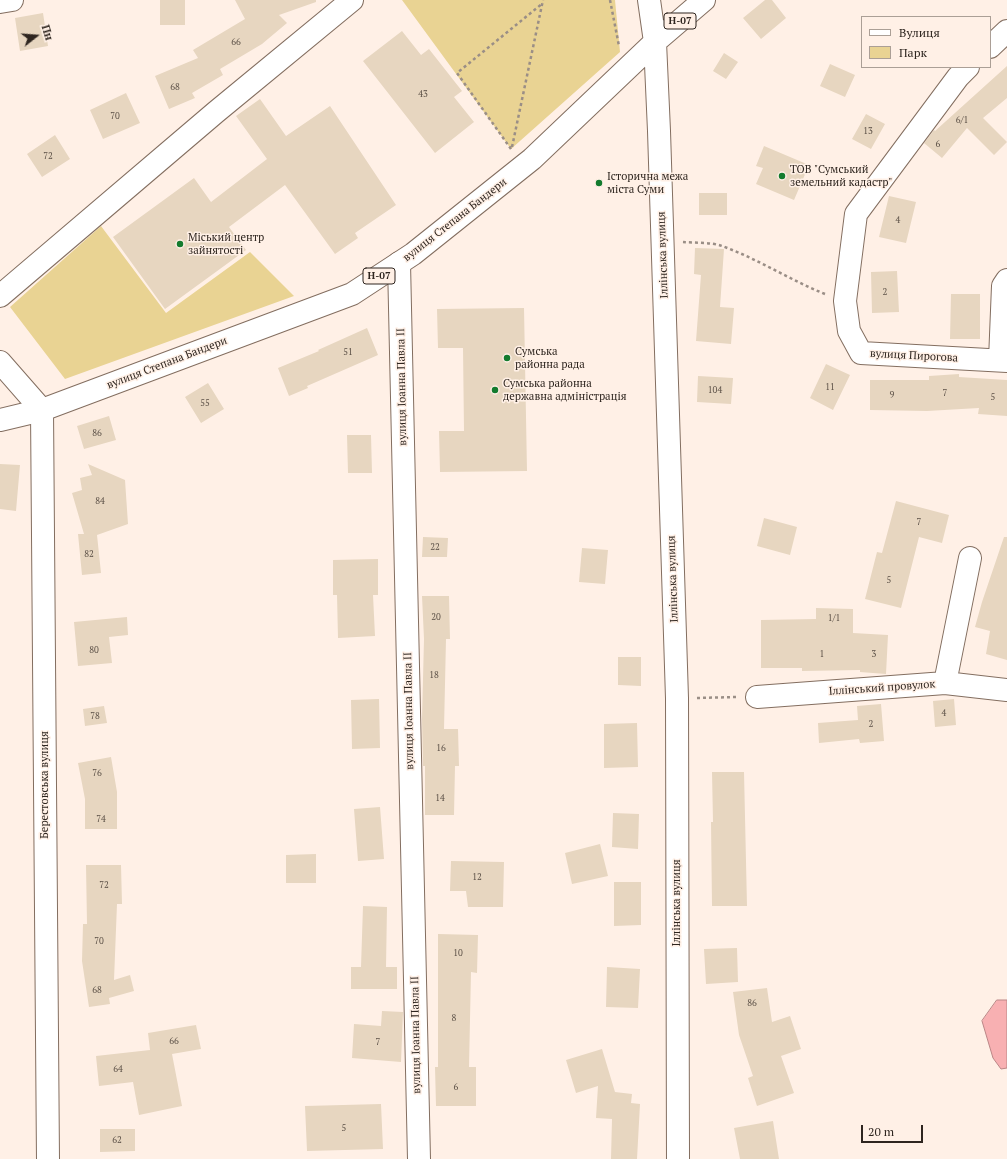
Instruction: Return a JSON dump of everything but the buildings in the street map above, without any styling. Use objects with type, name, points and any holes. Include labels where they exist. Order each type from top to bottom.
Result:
[{"type":"street","points":[[0,2],[12,0]]},
{"type":"street","points":[[0,296],[216,112],[352,0]]},
{"type":"street","name":"Іллінська вулиця","points":[[650,0],[655,42],[663,241],[677,698],[678,1159]]},
{"type":"street","name":"вулиця Степана Бандери","points":[[0,420],[42,410],[352,294],[400,263],[532,159],[655,42],[704,0]]},
{"type":"street","points":[[991,46],[1007,31]]},
{"type":"street","name":"вулиця Пирогова","points":[[967,68],[958,77],[856,214],[845,301],[849,331],[861,353],[1003,360]]},
{"type":"street","name":"вулиця Іоанна Павла II","points":[[400,263],[419,1159]]},
{"type":"street","points":[[1003,360],[1003,286],[1007,280]]},
{"type":"street","points":[[0,362],[42,410]]},
{"type":"street","name":"Берестовська вулиця","points":[[42,410],[48,1159]]},
{"type":"street","points":[[945,683],[970,558]]},
{"type":"street","name":"Іллінський провулок","points":[[747,697],[945,683],[1007,690]]},
{"type":"path","points":[[610,0],[620,52]]},
{"type":"path","points":[[511,149],[543,1]]},
{"type":"path","points":[[511,149],[457,73],[543,1]]},
{"type":"path","points":[[511,149],[517,144]]},
{"type":"path","points":[[663,241],[721,246],[758,262],[806,286],[845,301]]},
{"type":"path","points":[[696,698],[747,697]]},
{"type":"green space","points":[[402,0],[615,0],[620,52],[511,149]]},
{"type":"green space","points":[[101,226],[166,313],[250,252],[294,296],[65,379],[10,307]]},
{"type":"shaded area","points":[[997,1000],[1007,1000],[1007,1068],[1001,1069],[993,1058],[982,1021]]},
{"type":"place","name":"ТОВ \"Сумський земельний кадастр\"","points":[[782,176]]},
{"type":"place","name":"Історична межа міста Суми","points":[[599,183]]},
{"type":"place","name":"Міський центр зайнятості","points":[[180,244]]},
{"type":"place","name":"Сумська районна рада","points":[[507,358]]},
{"type":"place","name":"Сумська районна державна адміністрація","points":[[495,390]]}]
